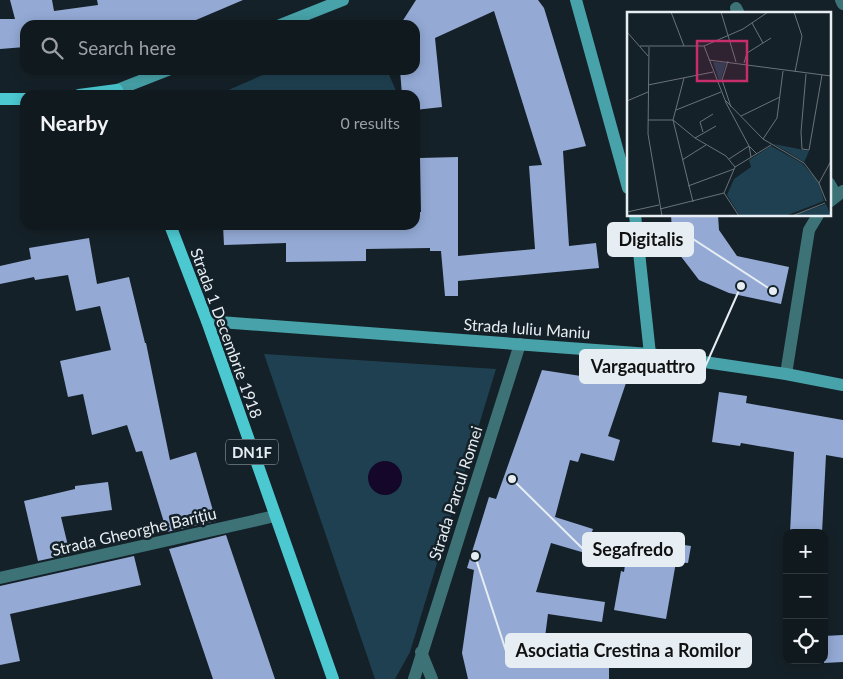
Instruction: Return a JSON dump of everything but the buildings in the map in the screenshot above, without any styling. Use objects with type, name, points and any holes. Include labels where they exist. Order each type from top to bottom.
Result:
[{"type":"main road","points":[[0,99],[20,98]]},
{"type":"main road","name":"Strada 1 Decembrie 1918","points":[[172,230],[207,321],[333,679]]},
{"type":"street","points":[[293,20],[343,0]]},
{"type":"street","points":[[576,0],[627,184]]},
{"type":"street","points":[[841,0],[843,4]]},
{"type":"street","points":[[125,90],[157,75]]},
{"type":"street","points":[[830,185],[836,196]]},
{"type":"street","points":[[635,216],[650,354]]},
{"type":"street","points":[[786,374],[809,230],[817,216]]},
{"type":"street","name":"Strada Iuliu Maniu","points":[[207,321],[650,354],[786,374],[843,385]]},
{"type":"street","name":"Strada Parcul Romei","points":[[414,679],[520,344]]},
{"type":"street","name":"Strada Gheorghe Barițiu","points":[[0,578],[275,516]]},
{"type":"street","points":[[421,652],[432,679]]},
{"type":"shaded area","points":[[263,75],[389,75],[396,90],[228,90]]},
{"type":"shaded area","points":[[264,354],[496,369],[410,652],[395,679],[375,679]]},
{"type":"shaded area","points":[[385,461],[392,462],[397,466],[401,471],[401,485],[397,490],[392,494],[385,495],[378,494],[373,490],[369,485],[368,478],[369,471],[373,466],[378,462]]},
{"type":"place","name":"Vargaquattro","points":[[741,286]]},
{"type":"place","name":"Digitalis","points":[[773,291]]},
{"type":"place","name":"Segafredo","points":[[512,479]]},
{"type":"place","name":"Asociatia Crestina a Romilor","points":[[475,556]]}]
